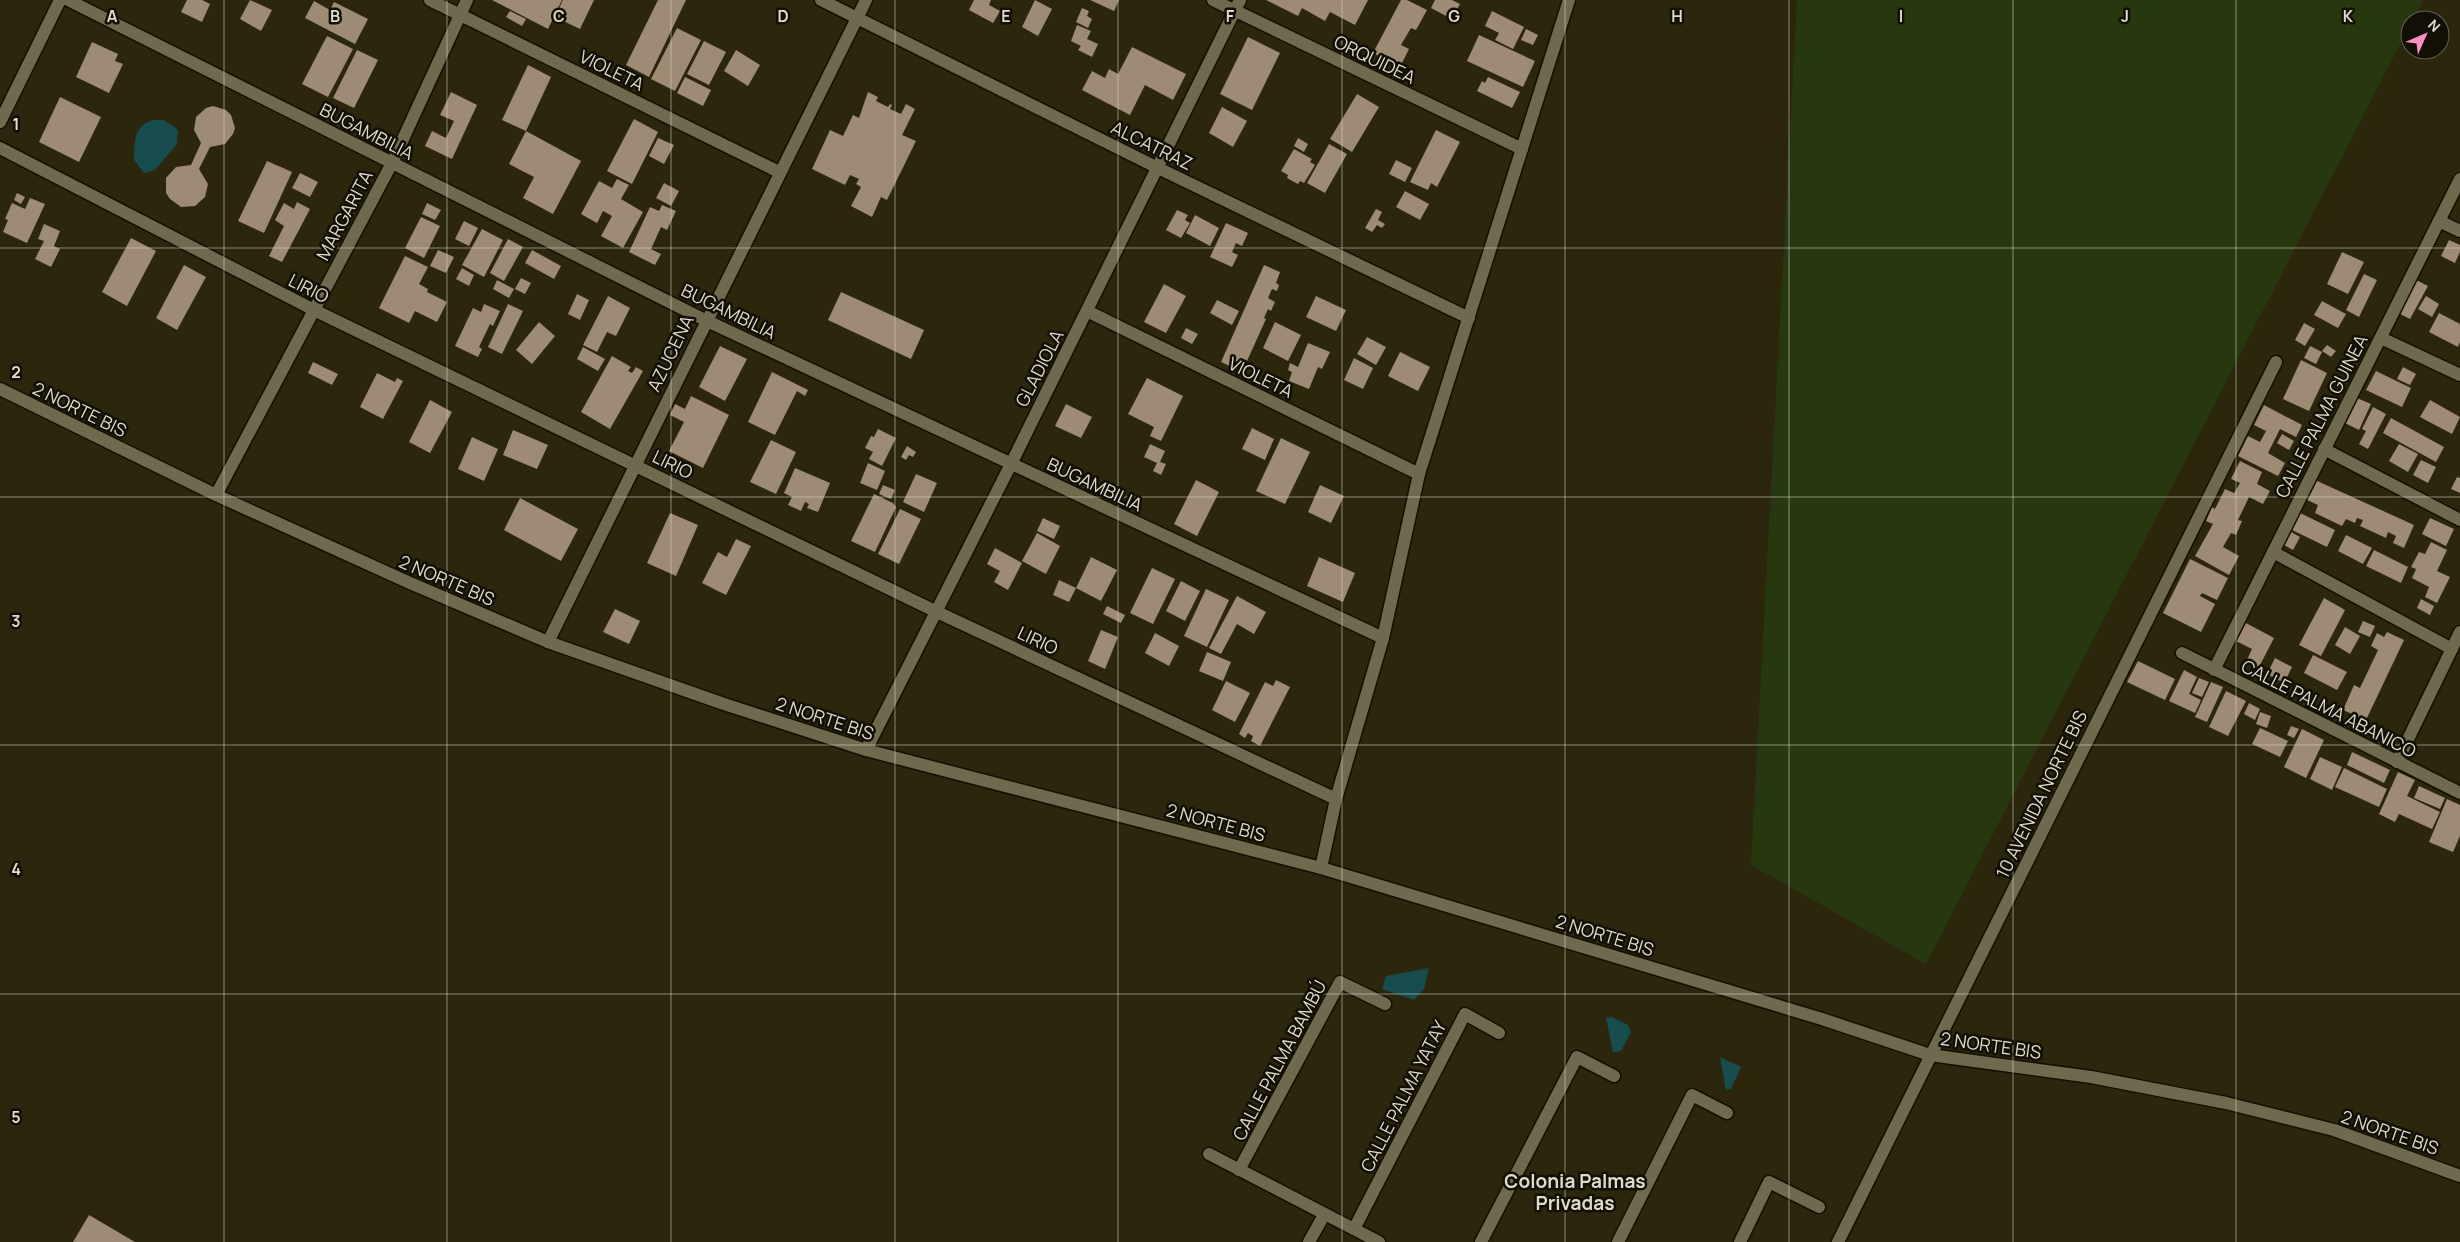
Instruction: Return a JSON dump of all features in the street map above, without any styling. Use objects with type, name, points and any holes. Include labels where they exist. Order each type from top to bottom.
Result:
[{"type":"street","points":[[0,122],[60,0]]},
{"type":"street","name":"BUGAMBILIA","points":[[68,0],[705,320],[1383,638]]},
{"type":"street","name":"VIOLETA","points":[[430,0],[778,172]]},
{"type":"street","name":"MARGARITA","points":[[216,495],[392,163],[467,0]]},
{"type":"street","name":"ALCATRAZ","points":[[821,0],[1158,168],[1469,318]]},
{"type":"street","name":"AZUCENA","points":[[548,642],[778,172],[866,0]]},
{"type":"street","name":"ORQUIDEA","points":[[1213,0],[1237,5],[1522,149]]},
{"type":"street","points":[[1321,868],[1336,800],[1383,638],[1419,474],[1569,0]]},
{"type":"street","name":"GLADIOLA","points":[[866,750],[1087,312],[1237,5]]},
{"type":"street","name":"LIRIO","points":[[0,148],[314,310],[937,612],[1336,800]]},
{"type":"street","name":"CALLE PALMA GUINEA","points":[[2214,670],[2460,179]]},
{"type":"street","points":[[2439,220],[2460,231]]},
{"type":"street","name":"VIOLETA","points":[[1087,312],[1419,474]]},
{"type":"street","points":[[2380,338],[2460,375]]},
{"type":"street","name":"10 AVENIDA NORTE BIS","points":[[1838,1242],[2276,362]]},
{"type":"street","name":"2 NORTE BIS","points":[[0,389],[216,495],[410,583],[548,642],[721,703],[866,750],[1321,868],[1813,1016],[1930,1055],[2091,1077],[2226,1103],[2334,1130],[2460,1176]]},
{"type":"street","points":[[2324,450],[2460,520]]},
{"type":"street","points":[[2273,552],[2452,649]]},
{"type":"street","points":[[2397,762],[2460,632]]},
{"type":"street","name":"CALLE PALMA ABANICO","points":[[2182,653],[2460,793]]},
{"type":"street","name":"CALLE PALMA BAMBÚ","points":[[1239,1170],[1340,982],[1385,1004]]},
{"type":"street","name":"CALLE PALMA YATAY","points":[[1354,1229],[1465,1014],[1499,1033]]},
{"type":"street","points":[[1481,1242],[1577,1058],[1614,1076]]},
{"type":"street","points":[[1618,1242],[1692,1095],[1727,1113]]},
{"type":"street","points":[[1208,1154],[1380,1242]]},
{"type":"street","points":[[1740,1242],[1769,1182],[1819,1207]]},
{"type":"street","points":[[1309,1242],[1324,1215]]},
{"type":"green space","points":[[1797,0],[2423,0],[2418,10],[2400,10],[2400,44],[1926,964],[1751,865]]},
{"type":"water","points":[[153,120],[164,120],[178,130],[177,144],[155,170],[144,173],[134,160],[135,141],[138,131],[142,126]]},
{"type":"water","points":[[1429,968],[1424,989],[1414,1000],[1382,989],[1386,976]]},
{"type":"water","points":[[1612,1017],[1628,1025],[1631,1032],[1621,1051],[1613,1052],[1606,1018]]},
{"type":"water","points":[[1720,1057],[1741,1067],[1731,1089],[1726,1090]]},
{"type":"building","points":[[187,0],[202,0],[210,4],[202,22],[181,12]]},
{"type":"building","points":[[250,0],[272,10],[261,31],[240,19]]},
{"type":"building","points":[[492,0],[562,0],[548,29]]},
{"type":"building","points":[[563,0],[594,0],[580,29],[555,17]]},
{"type":"building","points":[[658,0],[686,0],[649,77],[626,65]]},
{"type":"building","points":[[974,0],[991,0],[989,5],[1000,11],[993,23],[969,10]]},
{"type":"building","points":[[1035,0],[1052,9],[1038,36],[1022,27]]},
{"type":"building","points":[[1090,0],[1119,0],[1114,11]]},
{"type":"building","points":[[1266,0],[1368,0],[1355,25],[1330,12],[1325,21],[1302,8],[1298,16]]},
{"type":"building","points":[[1401,0],[1407,0],[1427,10],[1416,30],[1411,28],[1401,45],[1409,49],[1400,67],[1373,53]]},
{"type":"building","points":[[1435,0],[1452,0],[1460,4],[1452,19],[1431,8]]},
{"type":"building","points":[[314,1],[330,10],[334,2],[368,19],[355,44],[305,18]]},
{"type":"building","points":[[1082,8],[1089,11],[1087,16],[1092,19],[1088,28],[1076,22]]},
{"type":"building","points":[[510,11],[526,19],[522,26],[506,17]]},
{"type":"building","points":[[1492,11],[1524,27],[1513,49],[1495,40],[1499,33],[1485,26]]},
{"type":"building","points":[[1077,25],[1091,31],[1087,39],[1098,44],[1092,57],[1078,50],[1081,46],[1071,41]]},
{"type":"building","points":[[677,28],[701,40],[675,91],[651,79]]},
{"type":"building","points":[[1526,29],[1538,35],[1533,45],[1521,40]]},
{"type":"building","points":[[1479,35],[1535,61],[1523,87],[1467,61]]},
{"type":"building","points":[[327,36],[353,49],[328,97],[302,84]]},
{"type":"building","points":[[1248,37],[1280,53],[1252,110],[1220,94]]},
{"type":"building","points":[[704,41],[726,52],[709,85],[687,74]]},
{"type":"building","points":[[92,42],[118,54],[115,61],[123,64],[109,93],[76,77]]},
{"type":"building","points":[[1132,47],[1186,74],[1173,100],[1145,85],[1130,115],[1082,90],[1092,71],[1105,78],[1109,69],[1118,74]]},
{"type":"building","points":[[357,50],[378,60],[354,108],[333,98]]},
{"type":"building","points":[[736,50],[760,65],[748,86],[724,71]]},
{"type":"building","points":[[528,65],[551,77],[526,131],[502,120]]},
{"type":"building","points":[[685,77],[711,90],[703,106],[677,93]]},
{"type":"building","points":[[1488,77],[1520,92],[1512,108],[1477,91],[1482,81],[1485,83]]},
{"type":"building","points":[[451,92],[477,105],[452,159],[425,146],[432,131],[446,138],[454,121],[440,115]]},
{"type":"building","points":[[868,92],[878,97],[876,101],[888,107],[890,104],[892,105],[890,109],[901,114],[906,104],[915,109],[902,135],[916,141],[887,200],[881,197],[872,217],[851,206],[861,187],[856,184],[859,179],[850,175],[845,185],[812,169],[830,130],[843,136],[853,115],[859,118]]},
{"type":"building","points":[[1357,94],[1379,107],[1352,152],[1330,139]]},
{"type":"building","points":[[60,97],[101,117],[79,162],[39,142]]},
{"type":"building","points":[[213,106],[226,110],[231,115],[235,128],[225,144],[210,147],[199,169],[208,184],[205,197],[195,206],[181,207],[170,199],[166,193],[166,178],[176,167],[191,165],[201,143],[194,130],[196,117],[206,108]]},
{"type":"building","points":[[1222,107],[1247,121],[1233,147],[1209,133]]},
{"type":"building","points":[[634,119],[658,132],[632,184],[607,171]]},
{"type":"building","points":[[1436,130],[1460,142],[1437,187],[1431,183],[1428,190],[1410,182]]},
{"type":"building","points":[[526,131],[581,161],[553,214],[523,198],[534,177],[509,164]]},
{"type":"building","points":[[658,138],[674,145],[664,164],[649,156]]},
{"type":"building","points":[[1298,138],[1308,144],[1304,152],[1294,146]]},
{"type":"building","points":[[1329,144],[1347,154],[1325,193],[1307,183]]},
{"type":"building","points":[[1294,149],[1312,159],[1310,162],[1315,165],[1304,183],[1300,181],[1298,184],[1287,178],[1288,175],[1281,171]]},
{"type":"building","points":[[1396,160],[1412,168],[1405,182],[1389,174]]},
{"type":"building","points":[[267,161],[292,172],[264,233],[238,221]]},
{"type":"building","points":[[300,173],[318,182],[310,197],[292,188]]},
{"type":"building","points":[[617,179],[629,185],[621,199],[643,212],[623,248],[601,236],[612,216],[603,211],[597,223],[581,214],[599,181],[612,188]]},
{"type":"building","points":[[664,183],[679,191],[671,206],[656,198]]},
{"type":"building","points":[[1405,191],[1429,204],[1420,220],[1396,207]]},
{"type":"building","points":[[17,193],[25,197],[21,204],[14,200]]},
{"type":"building","points":[[30,198],[45,204],[27,243],[3,232],[8,220],[5,219],[12,203],[25,209]]},
{"type":"building","points":[[297,202],[310,209],[282,262],[269,256],[284,226],[275,220],[284,203],[294,209]]},
{"type":"building","points":[[427,203],[441,210],[435,220],[422,214]]},
{"type":"building","points":[[662,205],[676,211],[667,230],[661,227],[651,249],[661,254],[655,265],[629,252],[650,207],[659,211]]},
{"type":"building","points":[[1376,209],[1382,212],[1378,220],[1385,224],[1382,228],[1377,225],[1372,232],[1365,228]]},
{"type":"building","points":[[1177,210],[1188,215],[1185,220],[1190,223],[1181,238],[1166,230]]},
{"type":"building","points":[[1195,215],[1219,228],[1210,246],[1186,233]]},
{"type":"building","points":[[421,217],[440,226],[424,258],[405,248]]},
{"type":"building","points":[[464,221],[478,228],[469,246],[455,239]]},
{"type":"building","points":[[1226,223],[1248,233],[1242,246],[1236,243],[1232,252],[1238,255],[1232,267],[1210,257]]},
{"type":"building","points":[[44,224],[60,231],[54,246],[60,249],[51,267],[35,259],[44,241],[38,239]]},
{"type":"building","points":[[482,229],[503,240],[484,277],[462,265]]},
{"type":"building","points":[[131,238],[156,251],[127,306],[102,292]]},
{"type":"building","points":[[508,239],[523,247],[504,281],[490,273]]},
{"type":"building","points":[[2449,240],[2460,245],[2460,252],[2455,263],[2441,256]]},
{"type":"building","points":[[438,250],[454,257],[446,273],[430,266]]},
{"type":"building","points":[[532,250],[561,266],[554,279],[525,263]]},
{"type":"building","points":[[2342,252],[2364,262],[2348,294],[2327,284]]},
{"type":"building","points":[[405,256],[428,267],[419,284],[428,289],[427,292],[447,302],[437,322],[415,311],[409,323],[379,308]]},
{"type":"building","points":[[184,265],[206,277],[177,330],[156,318]]},
{"type":"building","points":[[1264,265],[1280,272],[1276,283],[1279,285],[1277,291],[1272,289],[1268,298],[1275,302],[1271,311],[1268,309],[1264,318],[1266,319],[1242,372],[1221,362]]},
{"type":"building","points":[[462,268],[474,275],[469,286],[456,279]]},
{"type":"building","points":[[2364,274],[2377,280],[2359,317],[2346,310]]},
{"type":"building","points":[[521,278],[531,283],[525,294],[515,289]]},
{"type":"building","points":[[497,280],[514,289],[509,298],[493,289]]},
{"type":"building","points":[[2416,280],[2428,286],[2410,319],[2398,313]]},
{"type":"building","points":[[1164,284],[1186,296],[1166,333],[1144,322]]},
{"type":"building","points":[[841,292],[924,330],[911,359],[828,320]]},
{"type":"building","points":[[577,294],[589,300],[580,320],[568,314]]},
{"type":"building","points":[[608,296],[630,308],[616,336],[607,332],[597,352],[583,345]]},
{"type":"building","points":[[1316,296],[1346,310],[1336,331],[1306,317]]},
{"type":"building","points":[[2426,296],[2439,304],[2432,317],[2418,309]]},
{"type":"building","points":[[1217,300],[1239,311],[1232,325],[1210,313]]},
{"type":"building","points":[[2322,301],[2346,314],[2338,328],[2314,315]]},
{"type":"building","points":[[484,304],[500,311],[493,326],[490,324],[479,347],[482,349],[478,357],[455,346],[473,308],[481,312]]},
{"type":"building","points":[[508,304],[523,311],[502,354],[488,347]]},
{"type":"building","points":[[2439,313],[2460,324],[2460,342],[2458,347],[2429,332]]},
{"type":"building","points":[[539,322],[555,336],[532,364],[516,350]]},
{"type":"building","points":[[1275,322],[1301,335],[1288,361],[1263,348]]},
{"type":"building","points":[[2304,323],[2315,329],[2305,346],[2295,340]]},
{"type":"building","points":[[1186,328],[1198,334],[1192,344],[1181,338]]},
{"type":"building","points":[[1367,337],[1386,347],[1376,365],[1357,354]]},
{"type":"building","points":[[1308,343],[1330,352],[1322,369],[1318,367],[1309,389],[1289,381],[1292,372],[1288,370],[1290,363],[1298,367]]},
{"type":"building","points":[[2327,345],[2336,351],[2331,357],[2322,351]]},
{"type":"building","points":[[720,346],[747,359],[725,401],[699,387]]},
{"type":"building","points":[[2310,346],[2322,352],[2316,364],[2304,358]]},
{"type":"building","points":[[583,347],[605,359],[598,371],[577,359]]},
{"type":"building","points":[[1400,352],[1430,367],[1418,391],[1388,376]]},
{"type":"building","points":[[612,356],[631,367],[628,371],[632,373],[636,367],[643,371],[610,429],[581,412]]},
{"type":"building","points":[[1354,358],[1373,368],[1363,389],[1344,380]]},
{"type":"building","points":[[2301,360],[2327,373],[2309,411],[2283,399]]},
{"type":"building","points":[[313,362],[338,374],[332,385],[308,373]]},
{"type":"building","points":[[2403,367],[2416,374],[2410,385],[2397,379]]},
{"type":"building","points":[[2376,371],[2411,388],[2402,407],[2366,390]]},
{"type":"building","points":[[772,372],[808,390],[805,396],[797,391],[775,435],[748,422]]},
{"type":"building","points":[[377,373],[395,382],[397,378],[403,381],[383,419],[360,407]]},
{"type":"building","points":[[1147,378],[1183,396],[1161,441],[1150,436],[1154,427],[1128,414]]},
{"type":"building","points":[[691,396],[729,415],[703,468],[669,451],[684,422],[670,415],[675,404],[685,409]]},
{"type":"building","points":[[2357,398],[2371,404],[2359,430],[2345,423]]},
{"type":"building","points":[[430,400],[452,412],[430,453],[409,442]]},
{"type":"building","points":[[2430,400],[2460,417],[2452,434],[2420,417]]},
{"type":"building","points":[[1066,404],[1092,417],[1081,438],[1055,426]]},
{"type":"building","points":[[2264,405],[2302,425],[2296,437],[2280,429],[2268,453],[2285,463],[2278,476],[2238,456],[2248,436],[2260,442],[2266,431],[2254,425]]},
{"type":"building","points":[[2373,407],[2386,414],[2368,449],[2359,444],[2366,431],[2362,429]]},
{"type":"building","points":[[2391,418],[2444,447],[2436,462],[2383,433]]},
{"type":"building","points":[[1252,428],[1274,439],[1265,460],[1242,449]]},
{"type":"building","points":[[878,429],[896,438],[882,466],[869,459],[873,452],[865,448],[871,436],[874,437]]},
{"type":"building","points":[[513,430],[548,445],[537,469],[503,455]]},
{"type":"building","points":[[2282,434],[2294,441],[2289,450],[2277,443]]},
{"type":"building","points":[[472,437],[498,449],[484,481],[458,469]]},
{"type":"building","points":[[1281,438],[1310,452],[1285,504],[1256,491]]},
{"type":"building","points":[[771,440],[796,452],[776,494],[750,482]]},
{"type":"building","points":[[1150,444],[1165,451],[1160,462],[1166,464],[1161,475],[1153,471],[1157,463],[1144,457]]},
{"type":"building","points":[[2399,444],[2418,454],[2408,472],[2389,461]]},
{"type":"building","points":[[907,446],[916,452],[913,457],[909,455],[906,460],[901,457]]},
{"type":"building","points":[[2421,460],[2436,467],[2428,483],[2413,475]]},
{"type":"building","points":[[2240,461],[2262,472],[2257,484],[2270,491],[2263,504],[2249,497],[2238,520],[2242,521],[2236,535],[2231,533],[2223,547],[2239,556],[2229,575],[2195,556],[2213,524],[2206,521],[2212,507],[2215,509],[2225,489],[2234,493],[2240,483],[2231,479]]},
{"type":"building","points":[[868,463],[885,471],[877,490],[860,483]]},
{"type":"building","points":[[795,468],[830,483],[818,512],[807,508],[809,504],[805,502],[801,511],[788,505],[792,497],[784,493]]},
{"type":"building","points":[[916,474],[937,483],[924,512],[903,502]]},
{"type":"building","points":[[2457,477],[2460,478],[2460,493],[2451,489]]},
{"type":"building","points":[[1196,480],[1219,492],[1197,536],[1174,524]]},
{"type":"building","points":[[2315,480],[2414,525],[2404,548],[2393,543],[2396,536],[2388,532],[2386,538],[2360,526],[2363,520],[2357,518],[2355,523],[2346,519],[2342,526],[2315,513],[2318,505],[2305,499]]},
{"type":"building","points":[[883,485],[895,490],[891,499],[879,494]]},
{"type":"building","points":[[1320,485],[1344,496],[1331,523],[1308,512]]},
{"type":"building","points":[[874,494],[893,503],[896,507],[875,552],[851,541]]},
{"type":"building","points":[[520,498],[578,529],[561,561],[504,530]]},
{"type":"building","points":[[900,509],[921,519],[899,564],[878,554]]},
{"type":"building","points":[[2298,512],[2335,530],[2327,547],[2290,529]]},
{"type":"building","points":[[670,513],[698,525],[676,576],[647,563]]},
{"type":"building","points":[[1043,518],[1060,526],[1054,539],[1037,531]]},
{"type":"building","points":[[2430,518],[2454,529],[2446,546],[2422,534]]},
{"type":"building","points":[[2291,532],[2300,537],[2293,550],[2284,545]]},
{"type":"building","points":[[1037,533],[1060,546],[1046,574],[1022,561]]},
{"type":"building","points":[[2346,535],[2372,548],[2363,564],[2338,551]]},
{"type":"building","points":[[736,539],[751,546],[726,595],[702,583],[718,552],[727,557]]},
{"type":"building","points":[[2431,542],[2447,550],[2437,571],[2450,577],[2437,603],[2425,597],[2429,587],[2412,578],[2416,569],[2411,567],[2419,552],[2425,554]]},
{"type":"building","points":[[995,548],[1022,563],[1008,590],[994,582],[1000,571],[987,564]]},
{"type":"building","points":[[2374,550],[2408,567],[2401,583],[2366,566]]},
{"type":"building","points":[[1091,557],[1117,570],[1101,601],[1076,588]]},
{"type":"building","points":[[1319,557],[1355,573],[1343,602],[1307,586]]},
{"type":"building","points":[[2190,559],[2228,578],[2217,600],[2202,593],[2200,596],[2215,604],[2201,632],[2163,613]]},
{"type":"building","points":[[1152,568],[1175,579],[1153,624],[1130,613]]},
{"type":"building","points":[[1059,580],[1076,588],[1069,602],[1053,595]]},
{"type":"building","points":[[1181,581],[1200,591],[1185,621],[1166,611]]},
{"type":"building","points":[[1206,589],[1229,600],[1207,647],[1184,636]]},
{"type":"building","points":[[1237,596],[1266,612],[1254,634],[1237,624],[1221,654],[1209,648]]},
{"type":"building","points":[[2324,598],[2345,610],[2321,656],[2299,645]]},
{"type":"building","points":[[2421,599],[2434,606],[2430,615],[2417,608]]},
{"type":"building","points":[[1107,606],[1125,615],[1121,623],[1103,614]]},
{"type":"building","points":[[615,609],[640,621],[629,644],[603,632]]},
{"type":"building","points":[[2363,621],[2375,626],[2370,637],[2358,632]]},
{"type":"building","points":[[2246,623],[2274,638],[2258,669],[2246,662],[2252,649],[2236,641]]},
{"type":"building","points":[[2345,627],[2360,636],[2350,654],[2335,645]]},
{"type":"building","points":[[1101,630],[1118,637],[1105,669],[1088,661]]},
{"type":"building","points":[[2387,632],[2404,640],[2366,720],[2343,710],[2354,685],[2360,688],[2378,650],[2371,646],[2377,633],[2384,637]]},
{"type":"building","points":[[1155,633],[1179,646],[1169,666],[1145,653]]},
{"type":"building","points":[[1207,652],[1231,662],[1223,681],[1199,671]]},
{"type":"building","points":[[2313,655],[2347,672],[2337,690],[2304,673]]},
{"type":"building","points":[[2275,658],[2292,667],[2284,683],[2267,674]]},
{"type":"building","points":[[2138,661],[2175,679],[2165,700],[2127,682]]},
{"type":"building","points":[[2184,670],[2197,677],[2189,694],[2201,700],[2195,713],[2169,701]]},
{"type":"building","points":[[2199,678],[2209,682],[2202,697],[2192,693]]},
{"type":"building","points":[[1276,680],[1290,687],[1260,746],[1251,741],[1253,736],[1248,733],[1245,738],[1239,734],[1265,682],[1273,686]]},
{"type":"building","points":[[1226,681],[1250,693],[1235,722],[1212,710]]},
{"type":"building","points":[[2211,682],[2223,687],[2207,722],[2195,717]]},
{"type":"building","points":[[2226,691],[2246,701],[2228,736],[2209,727]]},
{"type":"building","points":[[2249,703],[2260,709],[2255,720],[2244,714]]},
{"type":"building","points":[[2260,712],[2271,716],[2267,728],[2256,724]]},
{"type":"building","points":[[2291,726],[2299,729],[2294,738],[2287,735]]},
{"type":"building","points":[[2260,728],[2288,741],[2280,757],[2252,744]]},
{"type":"building","points":[[2302,729],[2324,740],[2306,778],[2284,767]]},
{"type":"building","points":[[2352,752],[2390,770],[2384,783],[2347,765]]},
{"type":"building","points":[[2320,757],[2342,767],[2332,790],[2310,779]]},
{"type":"building","points":[[2344,768],[2387,789],[2379,807],[2335,787]]},
{"type":"building","points":[[2398,772],[2415,780],[2407,796],[2440,812],[2432,829],[2399,814],[2395,822],[2379,814]]},
{"type":"building","points":[[2419,786],[2445,798],[2440,809],[2414,798]]},
{"type":"building","points":[[2447,799],[2460,805],[2460,836],[2453,852],[2429,842]]},
{"type":"building","points":[[89,1215],[135,1242],[73,1242]]},
{"type":"district","name":"Colonia Palmas Privadas","points":[[1575,1192]]}]
